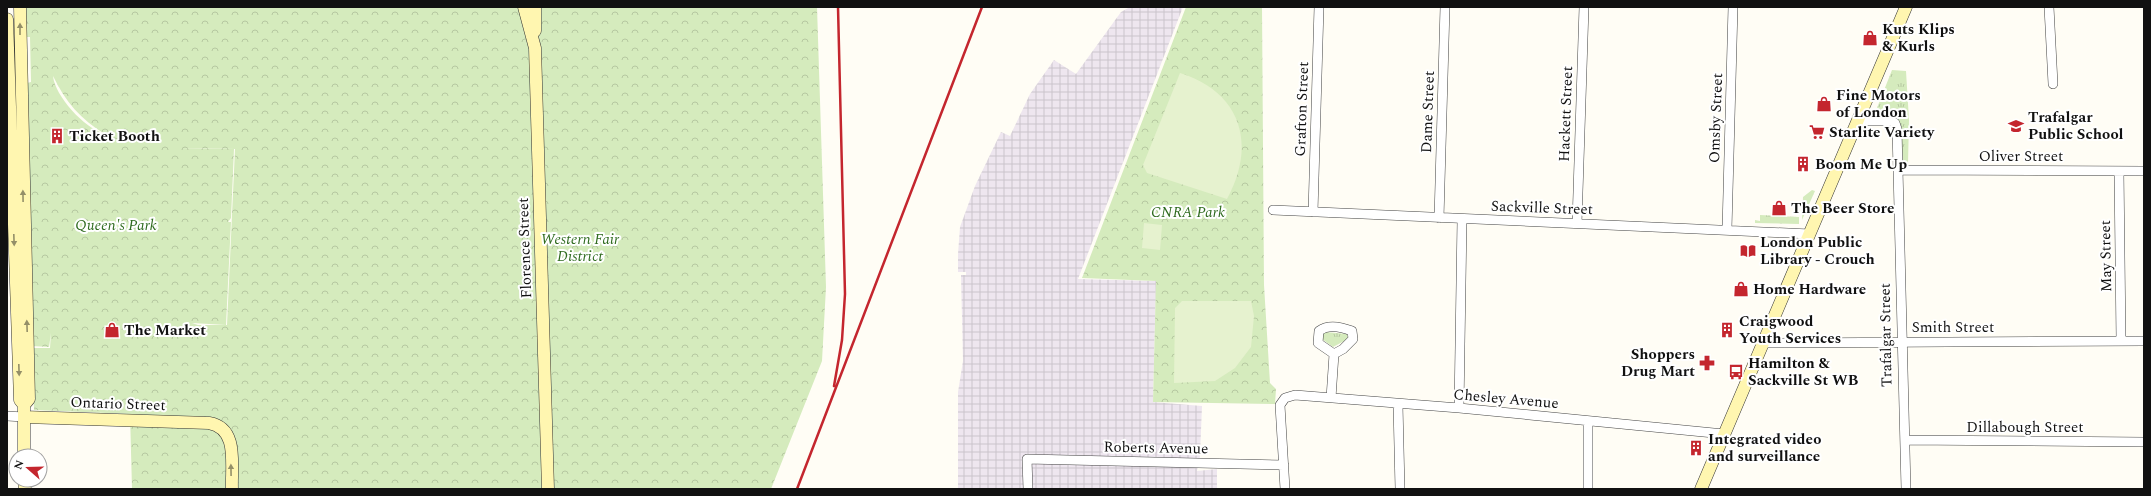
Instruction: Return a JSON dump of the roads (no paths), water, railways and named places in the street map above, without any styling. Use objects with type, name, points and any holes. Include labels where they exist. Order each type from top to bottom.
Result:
[{"type":"main road","points":[[20,7],[29,399],[24,411]]},
{"type":"main road","name":"Florence Street","points":[[524,7],[535,48],[548,489]]},
{"type":"main road","points":[[535,7],[535,48]]},
{"type":"main road","points":[[1896,7],[1896,31]]},
{"type":"main road","points":[[1701,489],[1906,7]]},
{"type":"main road","points":[[7,19],[20,400],[24,411],[24,448]]},
{"type":"main road","points":[[7,52],[20,52]]},
{"type":"main road","name":"Ontario Street","points":[[24,411],[208,422],[218,425],[225,430],[230,439],[232,489]]},
{"type":"street","name":"Grafton Street","points":[[1313,212],[1319,7]]},
{"type":"street","name":"Dame Street","points":[[1439,218],[1445,7]]},
{"type":"street","name":"Hackett Street","points":[[1576,223],[1584,7]]},
{"type":"street","name":"Omsby Street","points":[[1727,229],[1733,7]]},
{"type":"street","points":[[2049,7],[2052,84]]},
{"type":"street","name":"Trafalgar Street","points":[[1858,121],[1885,120],[1896,123],[1899,170],[1906,489]]},
{"type":"street","name":"Oliver Street","points":[[1899,170],[2144,171]]},
{"type":"street","name":"May Street","points":[[2119,171],[2121,340]]},
{"type":"street","name":"Sackville Street","points":[[1273,210],[1462,220],[1727,229],[1810,234]]},
{"type":"street","points":[[1459,408],[1462,220]]},
{"type":"street","name":"Smith Street","points":[[1762,343],[2144,341]]},
{"type":"street","points":[[1331,398],[1334,354]]},
{"type":"street","name":"Chesley Avenue","points":[[1284,465],[1280,404],[1285,398],[1295,394],[1398,405],[1459,408],[1724,434]]},
{"type":"street","points":[[1398,405],[1400,489]]},
{"type":"street","name":"Ontario Street","points":[[7,416],[24,411]]},
{"type":"street","points":[[1588,421],[1588,489]]},
{"type":"street","name":"Dillabough Street","points":[[1905,440],[2144,442]]},
{"type":"street","name":"Roberts Avenue","points":[[1028,489],[1027,459],[1284,465]]},
{"type":"street","points":[[1284,465],[1285,489]]},
{"type":"railway","points":[[834,386],[842,340],[845,294],[838,7]]},
{"type":"railway","points":[[797,489],[982,7]]},
{"type":"place","name":"Kuts Klips & Kurls","points":[[1870,38]]},
{"type":"place","name":"Fine Motors of London","points":[[1824,104]]},
{"type":"place","name":"Trafalgar Public School","points":[[2016,126]]},
{"type":"place","name":"Starlite Variety","points":[[1817,132]]},
{"type":"place","name":"Ticket Booth","points":[[57,136]]},
{"type":"place","name":"Boom Me Up","points":[[1803,164]]},
{"type":"place","name":"The Beer Store","points":[[1779,208]]},
{"type":"place","name":"London Public Library - Crouch","points":[[1748,251]]},
{"type":"place","name":"Home Hardware","points":[[1741,289]]},
{"type":"place","name":"The Market","points":[[112,330]]},
{"type":"place","name":"Craigwood Youth Services","points":[[1727,330]]},
{"type":"place","name":"Shoppers Drug Mart","points":[[1707,363]]},
{"type":"place","name":"Hamilton & Sackville St WB","points":[[1736,372]]},
{"type":"place","name":"Integrated video and surveillance","points":[[1696,448]]},
{"type":"park label","name":"CNRA Park","points":[[1188,212]]},
{"type":"park label","name":"Queen's Park","points":[[116,225]]},
{"type":"park label","name":"Western Fair District","points":[[580,248]]}]
